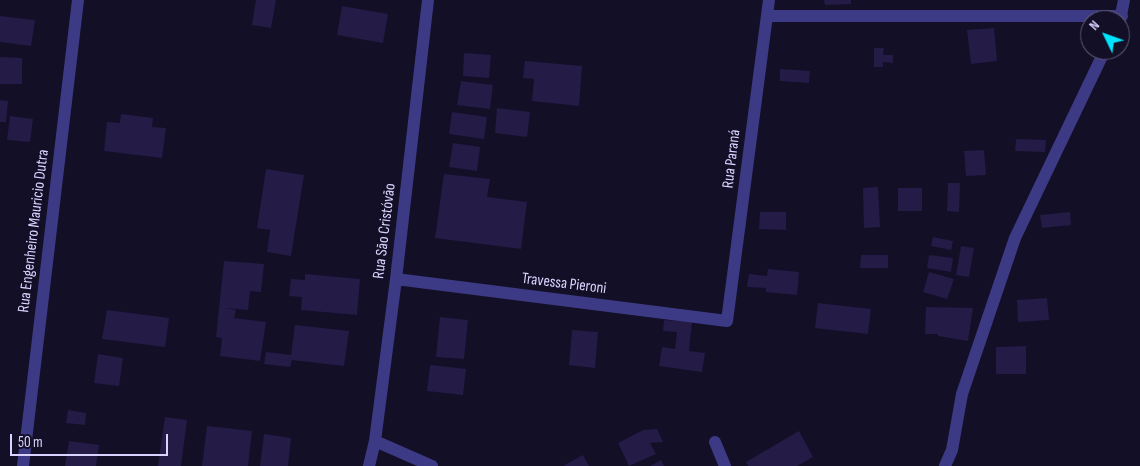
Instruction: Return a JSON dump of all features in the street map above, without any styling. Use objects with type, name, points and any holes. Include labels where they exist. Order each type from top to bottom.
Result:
[{"type":"street","name":"Rua Engenheiro Mauricio Dutra","points":[[23,466],[78,0]]},
{"type":"street","name":"Rua São Cristóvão","points":[[369,466],[375,441],[396,279],[428,0]]},
{"type":"street","name":"Rua Paraná","points":[[727,322],[769,0]]},
{"type":"street","points":[[767,16],[1080,18]]},
{"type":"street","points":[[945,466],[952,450],[962,394],[1015,238],[1100,60]]},
{"type":"street","name":"Travessa Pieroni","points":[[396,279],[727,322]]},
{"type":"street","points":[[375,441],[432,466]]},
{"type":"street","points":[[715,442],[725,466]]},
{"type":"building","points":[[256,0],[276,0],[271,28],[252,25]]},
{"type":"building","points":[[824,0],[851,0],[851,4],[825,5]]},
{"type":"building","points":[[342,6],[388,14],[383,43],[337,35]]},
{"type":"building","points":[[0,16],[35,20],[31,46],[0,42]]},
{"type":"building","points":[[994,28],[997,61],[971,64],[967,30]]},
{"type":"building","points":[[874,48],[884,48],[883,55],[893,55],[893,63],[883,62],[883,67],[874,67]]},
{"type":"building","points":[[464,53],[491,55],[489,78],[463,76]]},
{"type":"building","points":[[0,57],[22,58],[22,84],[0,84]]},
{"type":"building","points":[[525,61],[582,66],[579,106],[532,101],[534,79],[523,78]]},
{"type":"building","points":[[780,69],[810,71],[809,83],[780,81]]},
{"type":"building","points":[[461,81],[493,85],[490,109],[457,105]]},
{"type":"building","points":[[0,100],[8,101],[6,122],[0,122]]},
{"type":"building","points":[[497,108],[530,112],[527,137],[495,133]]},
{"type":"building","points":[[452,112],[487,117],[484,139],[449,134]]},
{"type":"building","points":[[121,114],[153,118],[152,127],[166,128],[162,158],[104,151],[107,122],[120,123]]},
{"type":"building","points":[[10,116],[33,119],[30,142],[7,140]]},
{"type":"building","points":[[1016,139],[1046,140],[1045,152],[1015,151]]},
{"type":"building","points":[[453,143],[480,147],[477,171],[449,167]]},
{"type":"building","points":[[984,150],[986,175],[966,176],[964,151]]},
{"type":"building","points":[[266,169],[304,175],[291,256],[267,252],[270,230],[257,228]]},
{"type":"building","points":[[444,174],[490,179],[487,197],[527,202],[521,249],[435,238]]},
{"type":"building","points":[[948,183],[960,183],[959,212],[947,211]]},
{"type":"building","points":[[878,187],[880,227],[864,228],[863,188]]},
{"type":"building","points":[[898,188],[922,188],[922,211],[898,211]]},
{"type":"building","points":[[760,212],[786,212],[786,230],[759,229]]},
{"type":"building","points":[[1070,212],[1071,225],[1042,228],[1040,215]]},
{"type":"building","points":[[933,237],[953,241],[951,250],[931,246]]},
{"type":"building","points":[[961,246],[974,248],[969,277],[956,275]]},
{"type":"building","points":[[861,255],[888,255],[888,268],[860,268]]},
{"type":"building","points":[[929,255],[953,258],[951,272],[927,268]]},
{"type":"building","points":[[224,261],[264,264],[261,292],[250,291],[248,310],[224,308],[236,310],[234,318],[266,322],[260,361],[220,356],[222,338],[216,337]]},
{"type":"building","points":[[768,269],[799,272],[797,295],[766,292],[766,288],[747,287],[749,274],[767,276]]},
{"type":"building","points":[[929,272],[954,279],[947,299],[923,292]]},
{"type":"building","points":[[305,274],[360,279],[357,315],[301,310],[302,297],[289,296],[291,279],[305,280]]},
{"type":"building","points":[[1047,298],[1049,320],[1018,322],[1017,300]]},
{"type":"building","points":[[818,303],[871,309],[868,334],[815,328]]},
{"type":"building","points":[[926,307],[973,308],[968,341],[938,336],[938,334],[925,334]]},
{"type":"building","points":[[107,310],[169,318],[165,347],[102,339]]},
{"type":"building","points":[[440,317],[468,320],[464,359],[436,357]]},
{"type":"building","points":[[664,320],[692,322],[689,351],[705,353],[702,372],[659,366],[662,347],[675,349],[677,332],[663,331]]},
{"type":"building","points":[[295,325],[349,331],[344,366],[292,360],[290,367],[264,364],[266,352],[291,355]]},
{"type":"building","points":[[572,330],[598,332],[595,368],[569,365]]},
{"type":"building","points":[[1026,346],[1026,374],[996,374],[996,347]]},
{"type":"building","points":[[98,354],[123,358],[119,386],[94,383]]},
{"type":"building","points":[[430,365],[466,369],[463,395],[427,391]]},
{"type":"building","points":[[68,410],[86,413],[85,425],[66,423]]},
{"type":"building","points":[[165,417],[187,420],[181,466],[158,466]]},
{"type":"building","points":[[207,426],[252,431],[248,466],[202,466]]},
{"type":"building","points":[[657,429],[663,442],[650,443],[656,454],[629,466],[618,443],[643,430]]},
{"type":"building","points":[[799,431],[813,457],[797,466],[748,466],[746,462]]},
{"type":"building","points":[[264,434],[291,438],[288,466],[260,466]]},
{"type":"building","points":[[69,441],[99,445],[96,466],[65,466]]},
{"type":"building","points":[[583,455],[589,466],[563,466]]},
{"type":"building","points":[[661,460],[664,466],[650,466]]}]
